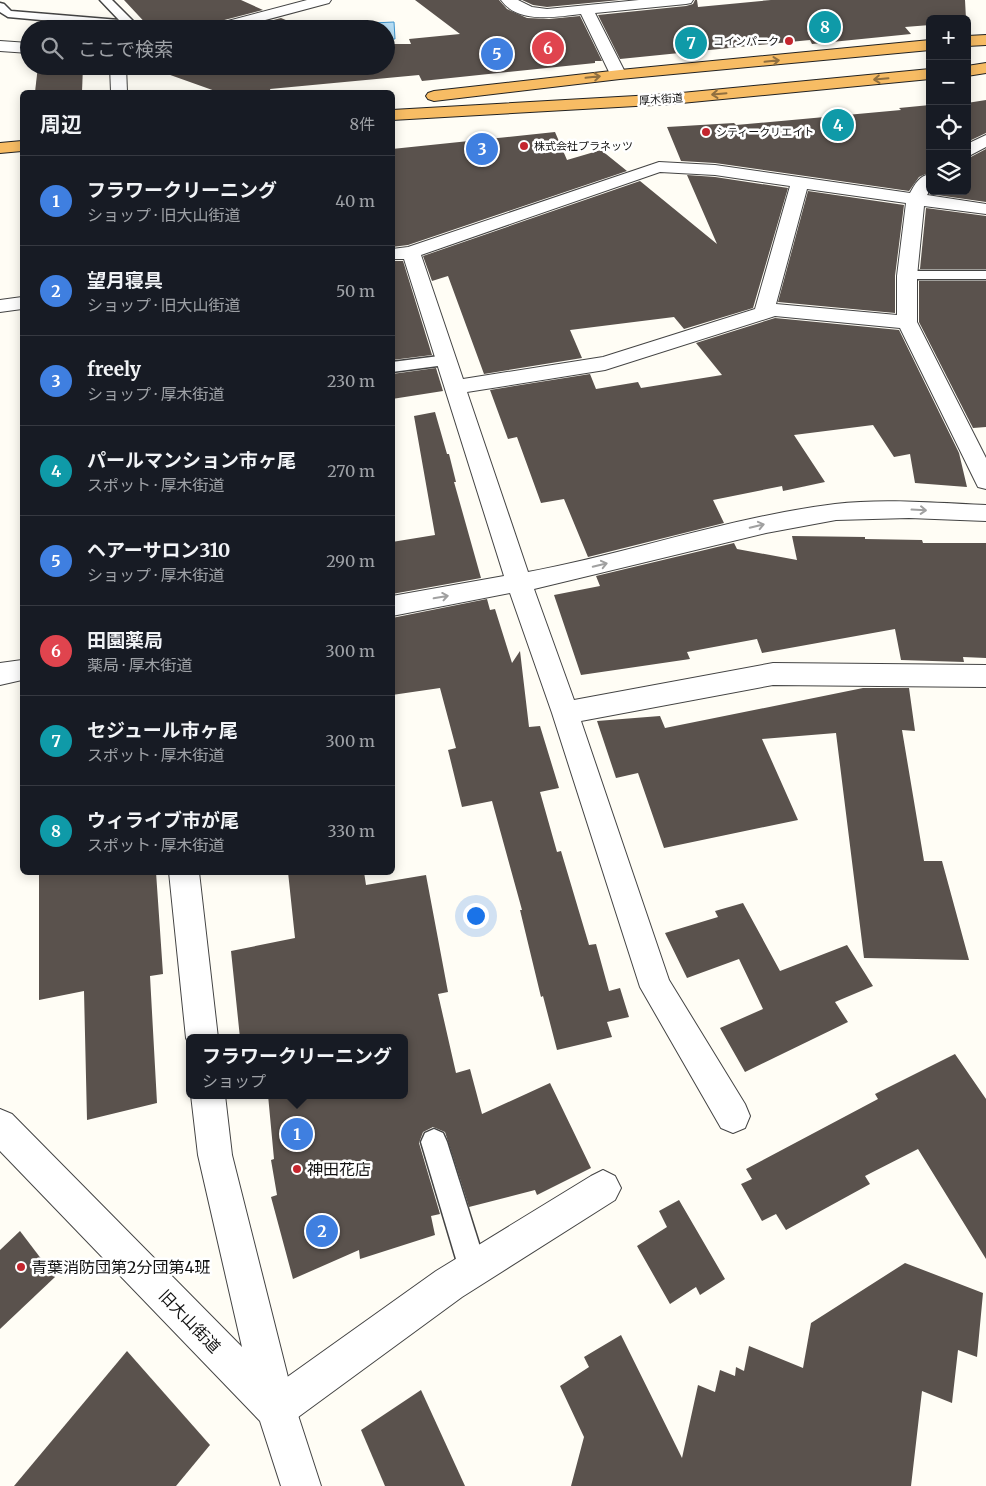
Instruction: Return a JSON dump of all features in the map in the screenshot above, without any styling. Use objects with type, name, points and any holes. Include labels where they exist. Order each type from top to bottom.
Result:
[{"type":"highway","points":[[971,41],[986,40]]},
{"type":"highway","points":[[399,100],[618,74],[926,45]]},
{"type":"highway","points":[[971,57],[986,55]]},
{"type":"highway","name":"厚木街道","points":[[399,100],[567,91],[926,61]]},
{"type":"highway","points":[[971,70],[986,68]]},
{"type":"highway","name":"厚木街道","points":[[395,116],[671,98],[926,74]]},
{"type":"highway","points":[[395,116],[563,117],[740,108]]},
{"type":"highway","points":[[0,133],[20,131]]},
{"type":"highway","points":[[0,148],[20,146]]},
{"type":"street","points":[[248,20],[324,0]]},
{"type":"street","points":[[508,0],[519,8],[533,13],[686,0]]},
{"type":"street","points":[[586,10],[618,74]]},
{"type":"street","points":[[0,46],[20,47]]},
{"type":"street","points":[[118,75],[119,90]]},
{"type":"street","points":[[970,150],[986,140]]},
{"type":"street","points":[[733,1116],[656,987],[565,713],[519,583],[447,360],[402,253],[659,167],[715,170],[986,209]]},
{"type":"street","points":[[764,312],[800,182]]},
{"type":"street","points":[[926,182],[916,199],[907,276],[907,322],[986,481]]},
{"type":"street","points":[[0,306],[20,303]]},
{"type":"street","points":[[456,387],[605,363],[774,310],[907,322]]},
{"type":"street","points":[[395,605],[519,583],[766,524],[836,512],[909,510],[986,513]]},
{"type":"street","points":[[0,674],[20,670]]},
{"type":"street","points":[[565,713],[773,674],[986,676]]},
{"type":"street","points":[[184,875],[202,1034]]},
{"type":"street","name":"旧大山街道","points":[[208,1099],[215,1155],[276,1409],[301,1486]]},
{"type":"street","name":"旧大山街道","points":[[0,1126],[276,1409]]},
{"type":"street","points":[[276,1409],[449,1284],[604,1188]]},
{"type":"lane","points":[[72,19],[108,2],[127,20]]},
{"type":"lane","points":[[0,6],[8,14],[17,16],[81,20]]},
{"type":"lane","points":[[907,276],[986,275]]},
{"type":"lane","points":[[395,367],[447,360]]},
{"type":"lane","points":[[434,1142],[474,1269]]},
{"type":"building","points":[[124,0],[241,0],[263,10],[224,20],[143,20]]},
{"type":"building","points":[[415,0],[499,0],[507,9],[527,18],[549,19],[580,16],[602,61],[422,81],[419,75],[270,90],[212,90],[170,75],[395,75],[395,44],[411,44],[409,39],[460,34]]},
{"type":"building","points":[[522,0],[620,0],[547,7],[533,5]]},
{"type":"building","points":[[695,0],[697,0],[698,7],[771,0],[965,0],[966,15],[926,15],[926,25],[905,27],[911,34],[812,44],[810,40],[620,59],[598,15],[693,4]]},
{"type":"building","points":[[37,75],[83,75],[82,90],[35,90]]},
{"type":"building","points":[[986,100],[986,133],[971,140],[971,105],[971,102]]},
{"type":"building","points":[[926,105],[926,174],[919,177],[909,191],[715,163],[681,161],[667,127],[734,123],[736,125],[901,110],[899,108]]},
{"type":"building","points":[[555,132],[567,160],[601,150],[627,171],[408,245],[395,247],[395,149]]},
{"type":"building","points":[[986,149],[986,202],[937,195],[971,195],[971,157]]},
{"type":"building","points":[[687,175],[715,177],[788,188],[753,308],[684,329],[674,317],[570,330],[582,358],[484,374],[448,276],[432,281],[423,256],[640,181],[717,244]]},
{"type":"building","points":[[808,191],[904,205],[895,276],[895,313],[778,302]]},
{"type":"building","points":[[926,208],[986,216],[986,269],[920,269]]},
{"type":"building","points":[[395,261],[403,261],[432,355],[395,360]]},
{"type":"building","points":[[919,281],[986,281],[986,427],[973,428],[919,322]]},
{"type":"building","points":[[775,318],[899,330],[959,453],[967,487],[915,483],[910,454],[894,457],[873,425],[794,435],[825,482],[783,491],[782,486],[713,500],[724,523],[588,557],[564,499],[541,503],[517,437],[508,439],[490,390],[590,374],[596,389],[638,382],[641,388],[722,375],[696,343]]},
{"type":"building","points":[[436,368],[443,391],[395,399],[395,374]]},
{"type":"building","points":[[435,412],[447,454],[449,454],[456,482],[454,482],[481,578],[395,593],[395,542],[435,535],[414,416]]},
{"type":"building","points":[[792,536],[922,540],[923,543],[986,543],[986,658],[963,657],[964,662],[901,660],[895,629],[762,653],[757,639],[687,652],[690,659],[581,675],[554,595],[600,586],[596,576],[734,543],[737,549],[797,560]]},
{"type":"building","points":[[487,599],[490,610],[495,609],[512,663],[520,651],[529,727],[540,726],[559,788],[540,792],[557,852],[561,851],[589,945],[596,944],[609,991],[620,988],[629,1017],[607,1022],[612,1037],[557,1050],[543,996],[541,997],[520,910],[522,910],[492,801],[462,807],[448,750],[456,748],[440,688],[395,695],[395,617]]},
{"type":"building","points":[[863,688],[909,688],[915,731],[902,730],[924,861],[942,861],[969,960],[864,958],[836,733],[762,739],[798,820],[664,848],[638,773],[616,778],[597,721],[660,716],[665,728]]},
{"type":"building","points":[[39,875],[156,875],[163,974],[150,976],[157,1103],[87,1120],[84,991],[39,1000]]},
{"type":"building","points":[[288,875],[364,875],[366,885],[426,875],[448,992],[438,994],[456,1073],[470,1069],[482,1114],[550,1083],[591,1168],[537,1195],[535,1190],[469,1207],[445,1132],[433,1127],[423,1132],[419,1143],[440,1214],[431,1216],[435,1235],[360,1259],[359,1250],[293,1279],[271,1197],[277,1195],[271,1160],[274,1159],[268,1099],[408,1099],[408,1034],[240,1034],[231,951],[295,938]]},
{"type":"building","points":[[743,903],[780,971],[847,945],[873,986],[835,1002],[848,1022],[745,1072],[720,1028],[763,1009],[739,959],[687,978],[665,933],[718,917],[715,911]]},
{"type":"building","points":[[955,1054],[986,1099],[986,1259],[918,1149],[865,1176],[870,1184],[786,1230],[776,1214],[762,1221],[741,1184],[752,1179],[746,1169],[878,1099],[875,1094]]},
{"type":"building","points":[[679,1200],[725,1279],[700,1295],[696,1287],[670,1304],[637,1246],[667,1227],[659,1211]]},
{"type":"building","points":[[20,1231],[55,1277],[0,1329],[0,1250]]},
{"type":"building","points":[[905,1263],[983,1293],[977,1357],[958,1350],[952,1403],[922,1391],[911,1486],[571,1486],[584,1437],[560,1386],[589,1367],[584,1357],[621,1335],[682,1458],[698,1385],[715,1392],[720,1370],[735,1376],[736,1367],[744,1371],[749,1346],[803,1368],[811,1323]]},
{"type":"building","points":[[127,1351],[210,1445],[176,1486],[14,1486]]},
{"type":"building","points":[[421,1390],[465,1486],[385,1486],[361,1430]]},
{"type":"place","name":"ウィライブ市が尾","points":[[825,27]]},
{"type":"place","name":"コインパーク","points":[[789,41]]},
{"type":"place","name":"セジュール市ヶ尾","points":[[691,43]]},
{"type":"place","name":"田園薬局","points":[[548,48]]},
{"type":"place","name":"ヘアーサロン310","points":[[497,54]]},
{"type":"place","name":"パールマンション市ヶ尾","points":[[838,125]]},
{"type":"place","name":"シティークリエイト","points":[[706,132]]},
{"type":"place","name":"株式会社プラネッツ","points":[[524,146]]},
{"type":"place","name":"freely","points":[[482,149]]},
{"type":"place","name":"フラワークリーニング","points":[[297,1134]]},
{"type":"place","name":"神田花店","points":[[297,1169]]},
{"type":"place","name":"望月寝具","points":[[322,1231]]},
{"type":"place","name":"青葉消防団第2分団第4班","points":[[21,1267]]}]
